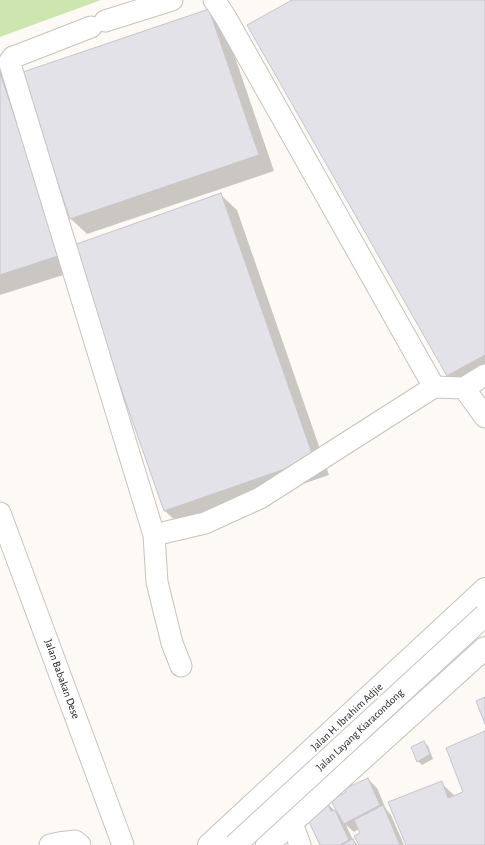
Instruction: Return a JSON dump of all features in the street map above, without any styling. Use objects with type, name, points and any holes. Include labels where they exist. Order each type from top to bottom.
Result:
[{"type":"main road","name":"Jalan H. Ibrahim Adjie","points":[[209,845],[485,589]]},
{"type":"main road","name":"Jalan Layang Kiaracondong","points":[[235,845],[485,615]]},
{"type":"main road","points":[[267,845],[485,648]]},
{"type":"street","points":[[172,0],[98,24],[13,57],[10,64],[154,535],[157,582],[172,643],[181,666]]},
{"type":"street","points":[[214,0],[226,18],[434,387]]},
{"type":"street","points":[[154,535],[205,523],[260,498],[434,387],[464,388],[485,375]]},
{"type":"street","points":[[464,388],[485,417]]},
{"type":"street","name":"Jalan Babakan Dese","points":[[0,512],[123,845]]},
{"type":"street","points":[[264,793],[292,823],[300,845]]},
{"type":"street","points":[[50,845],[59,842],[75,841],[80,845]]},
{"type":"green space","points":[[0,0],[101,0],[0,37]]},
{"type":"building","points":[[292,0],[485,0],[485,355],[447,376],[247,25]]},
{"type":"building","points":[[209,9],[259,155],[70,219],[20,73]]},
{"type":"building","points":[[0,73],[61,255],[0,275]]},
{"type":"building","points":[[221,193],[314,459],[164,511],[71,246]]},
{"type":"building","points":[[485,697],[485,724],[476,701]]},
{"type":"building","points":[[485,731],[485,845],[406,845],[388,802],[442,781],[448,798],[463,792],[446,748]]},
{"type":"building","points":[[424,741],[430,754],[417,762],[411,747]]},
{"type":"building","points":[[368,778],[380,805],[344,824],[331,801],[346,792],[344,789]]},
{"type":"building","points":[[327,802],[331,811],[335,810],[349,840],[340,845],[320,845],[309,822]]},
{"type":"building","points":[[383,805],[400,845],[359,845],[354,836],[360,833],[354,820]]},
{"type":"building","points":[[353,839],[356,845],[341,845]]}]
